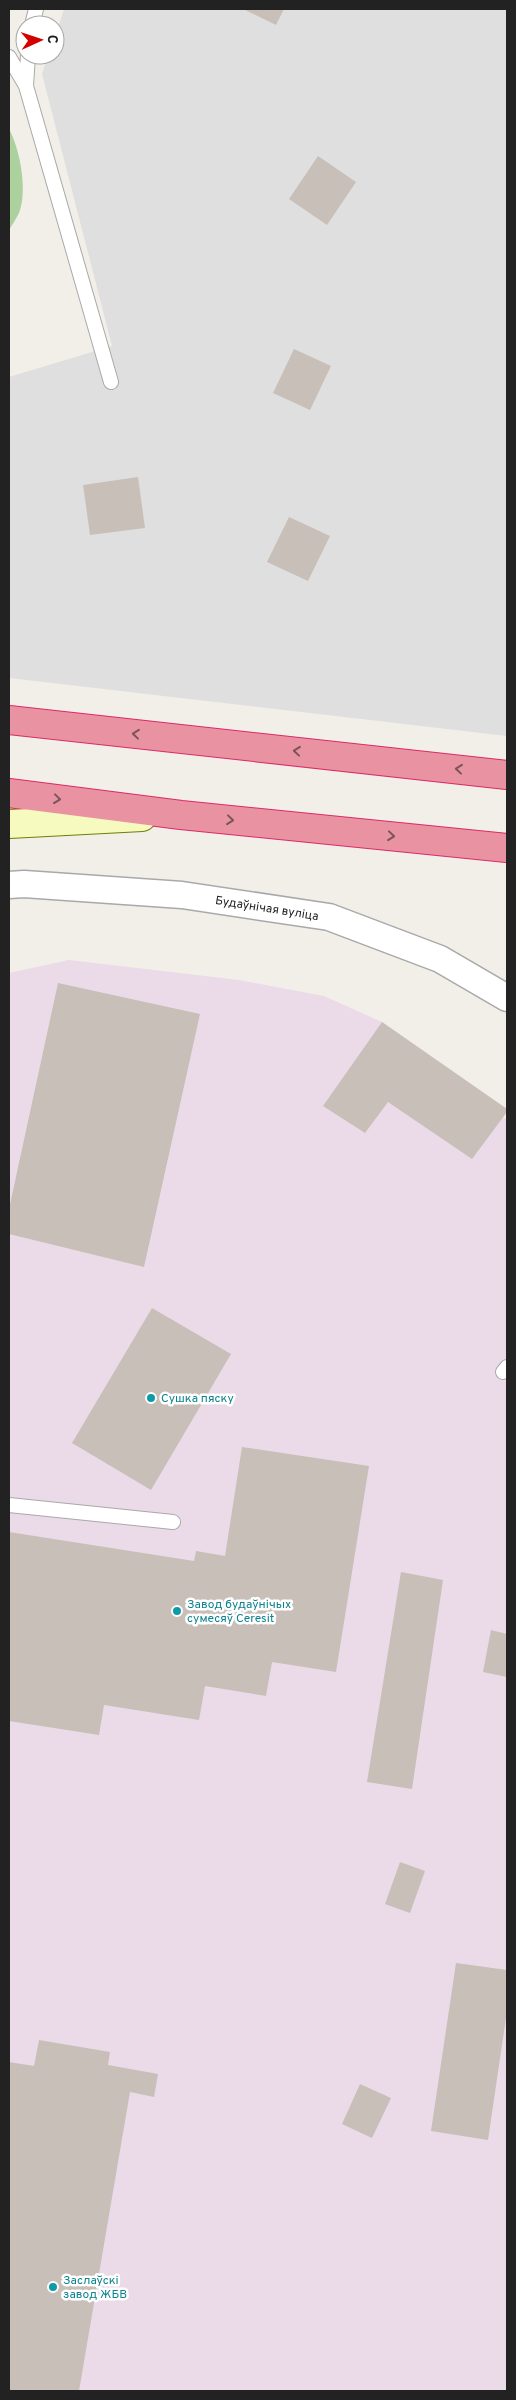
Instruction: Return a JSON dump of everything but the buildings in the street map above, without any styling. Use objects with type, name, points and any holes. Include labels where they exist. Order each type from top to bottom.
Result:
[{"type":"highway","points":[[9,720],[507,774]]},
{"type":"highway","points":[[9,793],[181,815],[507,848]]},
{"type":"main road","points":[[9,824],[181,815]]},
{"type":"street","name":"Будаўнічая вуліца","points":[[9,885],[24,884],[182,895],[329,918],[440,959],[507,998]]},
{"type":"lane","points":[[9,57],[26,86],[112,382]]},
{"type":"lane","points":[[26,86],[27,65]]},
{"type":"lane","points":[[9,1505],[173,1522]]},
{"type":"shaded area","points":[[64,9],[507,9],[507,736],[9,678],[9,377],[112,346],[42,74],[45,65],[65,65],[65,15],[62,15]]},
{"type":"shaded area","points":[[69,960],[239,980],[324,996],[382,1022],[507,1109],[503,1118],[507,1119],[507,2391],[9,2391],[9,973]]},
{"type":"green space","points":[[9,129],[22,170],[23,193],[19,213],[9,230]]},
{"type":"place","name":"Сушка пяску","points":[[151,1398]]},
{"type":"place","name":"Завод будаўнічых сумесяў Ceresit","points":[[177,1611]]},
{"type":"place","name":"Заслаўскі завод ЖБВ","points":[[53,2287]]}]
